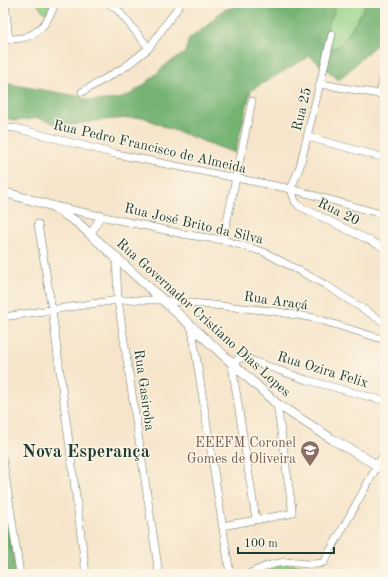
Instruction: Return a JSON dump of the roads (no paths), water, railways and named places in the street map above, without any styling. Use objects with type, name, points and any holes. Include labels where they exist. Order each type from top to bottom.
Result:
[{"type":"street","points":[[5,3],[6,39],[21,38],[35,33],[48,20],[55,3]]},
{"type":"street","points":[[108,3],[119,6],[150,48]]},
{"type":"street","points":[[82,92],[125,67],[150,48],[181,3]]},
{"type":"street","name":"Rua 25","points":[[291,189],[300,166],[308,137],[332,34]]},
{"type":"street","points":[[320,84],[383,94],[385,70]]},
{"type":"street","points":[[223,240],[252,101]]},
{"type":"street","name":"Rua Pedro Francisco de Almeida","points":[[3,130],[15,128],[116,154],[291,189],[385,215]]},
{"type":"street","points":[[308,137],[385,158]]},
{"type":"street","name":"Rua 20","points":[[291,189],[298,206],[385,248]]},
{"type":"street","name":"Rua Governador Cristiano Dias Lopes","points":[[3,192],[52,206],[91,234],[192,329],[277,404],[381,468]]},
{"type":"street","name":"Rua José Brito da Silva","points":[[52,206],[100,215],[188,235],[223,240],[264,252],[324,284],[385,324]]},
{"type":"street","points":[[91,234],[100,215]]},
{"type":"street","points":[[38,224],[52,310],[86,574]]},
{"type":"street","name":"Rua Gasiroba","points":[[116,256],[118,300],[158,574]]},
{"type":"street","name":"Rua Araçá","points":[[3,317],[118,300],[161,300],[273,311],[314,318],[385,340]]},
{"type":"street","points":[[192,329],[230,574]]},
{"type":"street","name":"Rua Ozira Felix","points":[[232,365],[239,358],[244,358],[307,380],[385,401]]},
{"type":"street","points":[[232,365],[256,520]]},
{"type":"street","points":[[222,526],[292,513],[277,404]]},
{"type":"street","points":[[249,574],[284,562],[317,564],[324,562],[381,468],[385,452]]},
{"type":"street","points":[[3,460],[20,574]]},
{"type":"place","name":"EEEFM Coronel Gomes de Oliveira","points":[[310,467]]},
{"type":"district","name":"Nova Esperança","points":[[86,451]]}]
